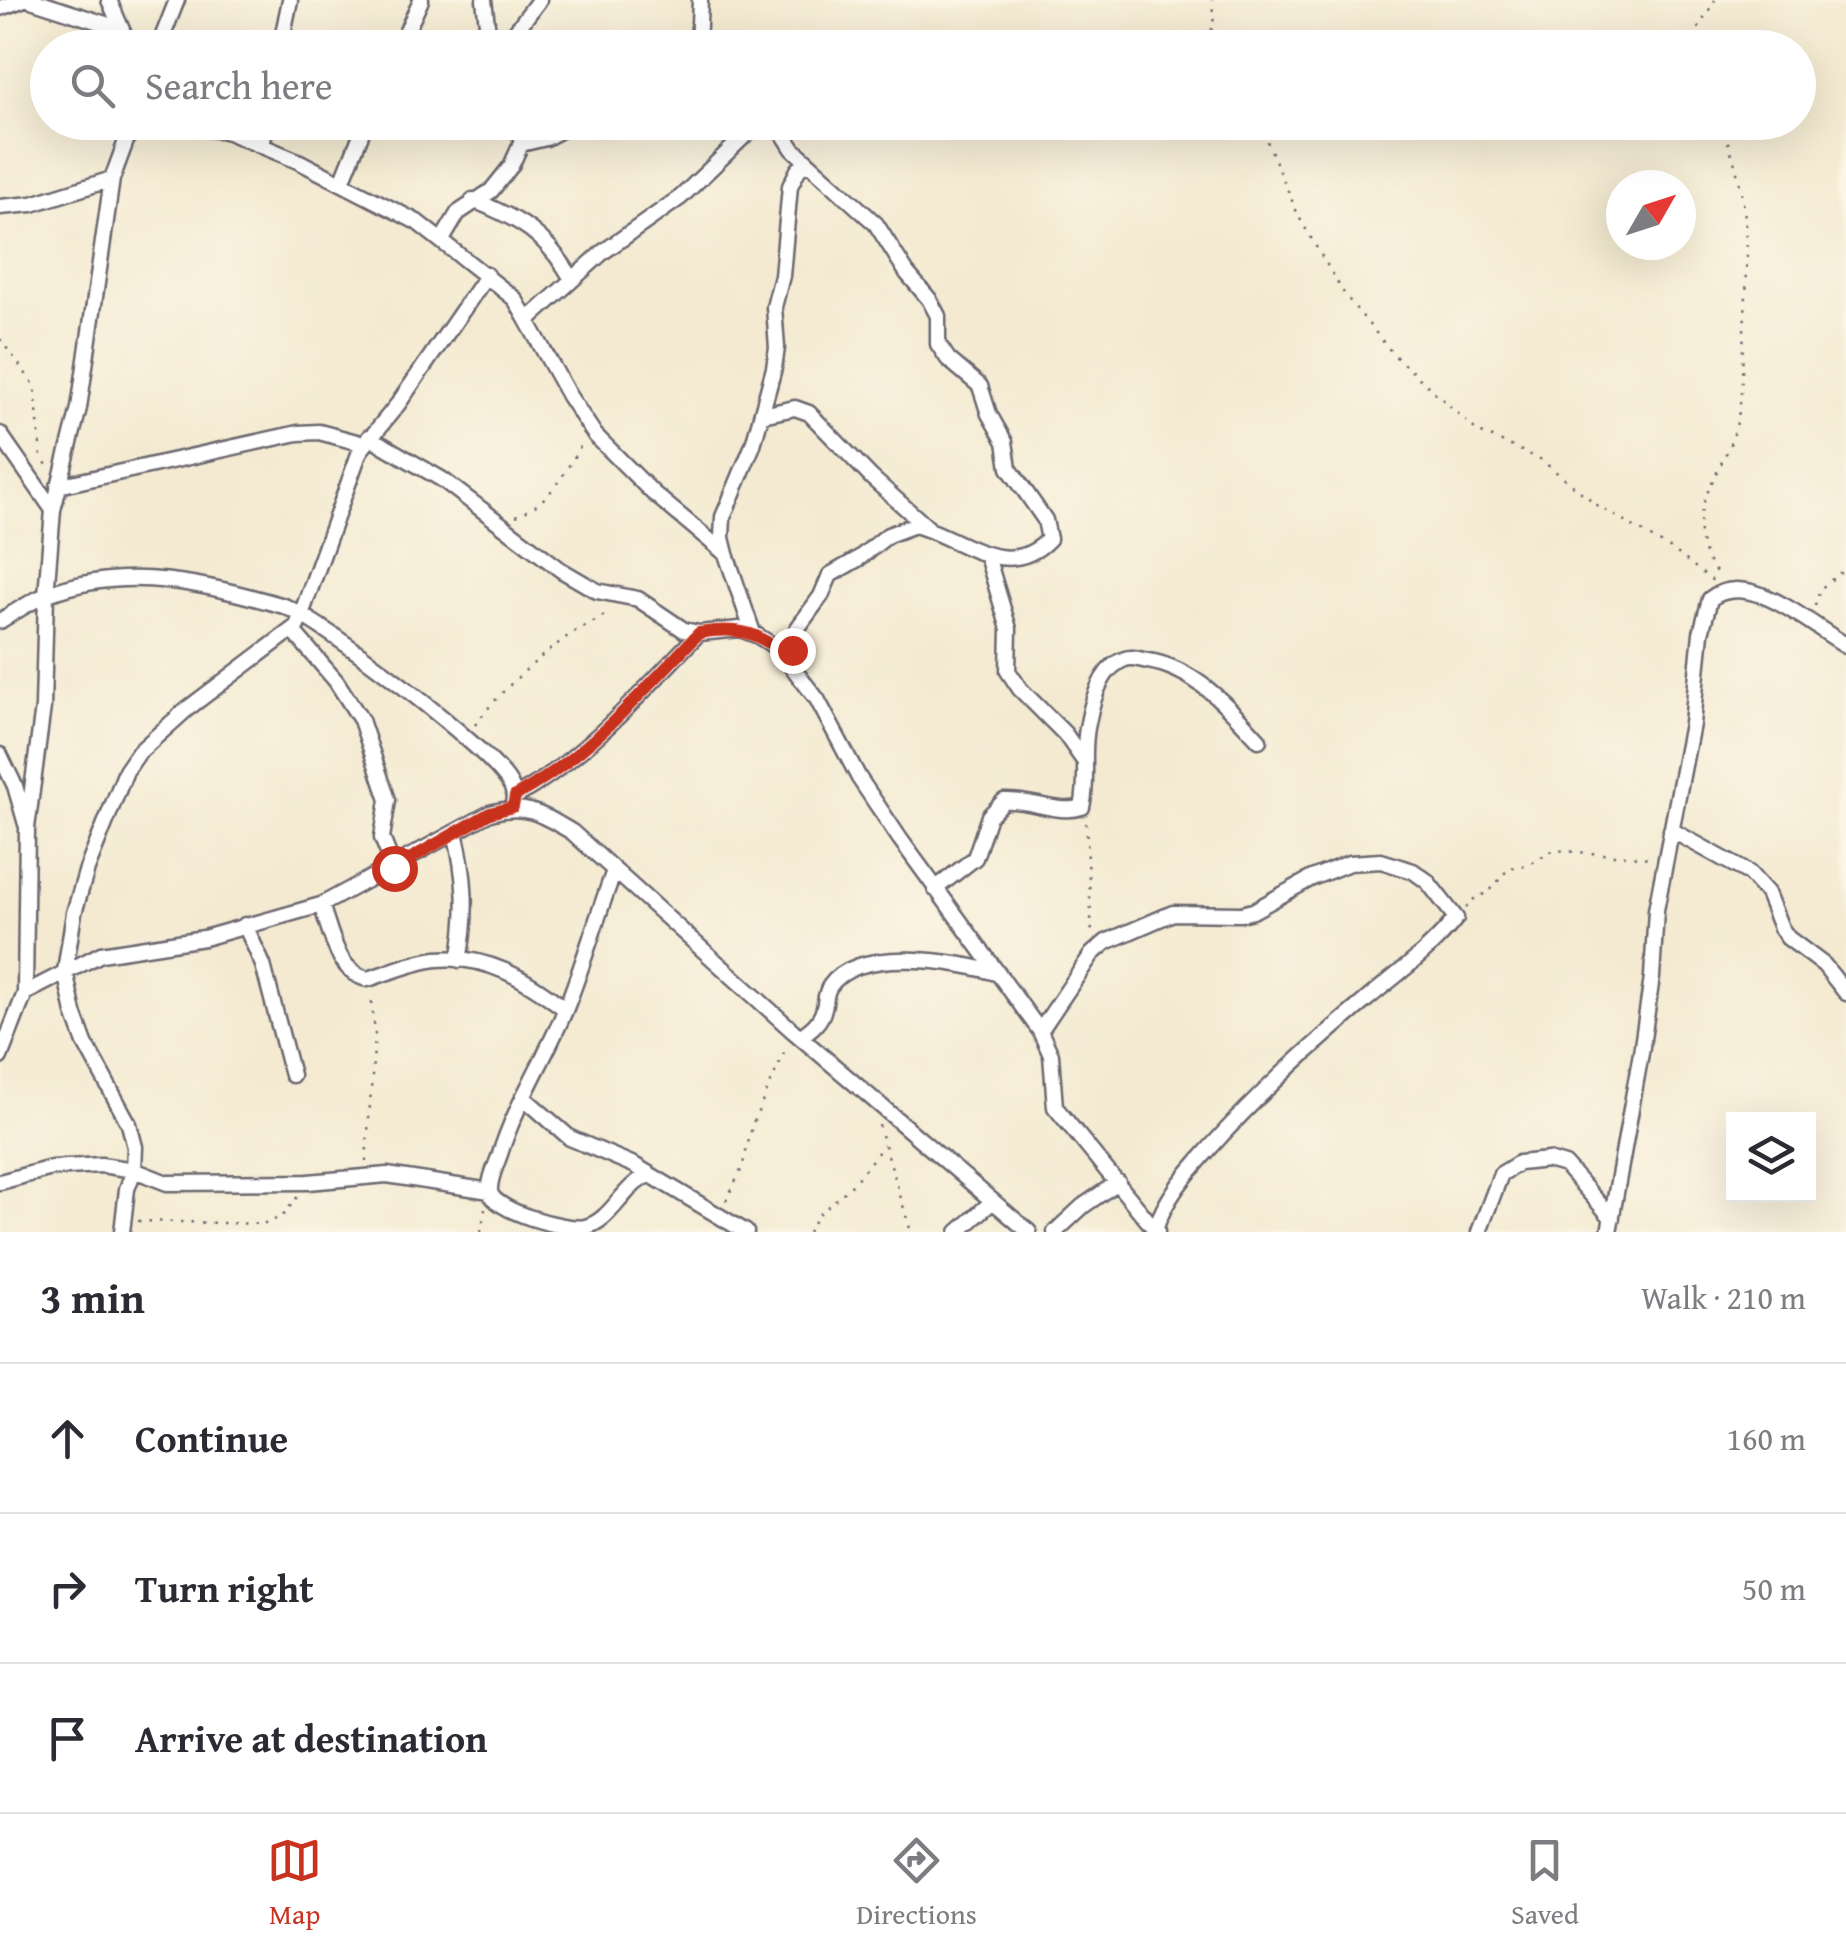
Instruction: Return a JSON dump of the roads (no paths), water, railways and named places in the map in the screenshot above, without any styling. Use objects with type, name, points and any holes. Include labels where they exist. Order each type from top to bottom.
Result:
[{"type":"street","points":[[2,5],[22,0]]},
{"type":"street","points":[[31,0],[121,28]]},
{"type":"street","points":[[108,0],[121,28]]},
{"type":"street","points":[[165,30],[176,0]]},
{"type":"street","points":[[284,30],[290,0]]},
{"type":"street","points":[[407,30],[421,0]]},
{"type":"street","points":[[484,0],[488,30]]},
{"type":"street","points":[[516,30],[538,0]]},
{"type":"street","points":[[699,30],[700,0]]},
{"type":"street","points":[[0,1056],[24,993],[28,828],[44,708],[52,510],[79,408],[112,179],[126,140]]},
{"type":"street","points":[[248,140],[342,182],[417,222],[515,299],[590,427],[653,493],[726,554]]},
{"type":"street","points":[[262,146],[263,140]]},
{"type":"street","points":[[342,182],[359,140]]},
{"type":"street","points":[[442,240],[458,212],[500,182],[521,140]]},
{"type":"street","points":[[521,144],[538,140]]},
{"type":"street","points":[[529,320],[572,278],[681,197],[740,140]]},
{"type":"street","points":[[785,140],[866,213],[929,299],[938,316],[938,344],[980,386],[988,414],[1005,442],[1010,468],[1046,520],[1049,539],[1035,552],[1008,558],[986,556],[915,525],[888,535],[830,575],[797,629],[789,660]]},
{"type":"street","points":[[752,634],[722,538],[723,517],[762,415],[776,356],[774,307],[782,276],[790,186],[798,170],[808,162]]},
{"type":"street","points":[[0,207],[32,204],[112,179]]},
{"type":"street","points":[[473,200],[535,232],[554,250],[572,278]]},
{"type":"street","points":[[122,1226],[126,1189],[134,1170],[130,1124],[85,1043],[64,971],[87,868],[126,771],[159,731],[293,631],[367,440],[398,404],[487,275]]},
{"type":"street","points":[[762,415],[784,408],[809,413],[928,528]]},
{"type":"street","points":[[60,479],[298,433],[320,432],[367,440],[432,472],[561,570],[597,591],[638,600],[684,630],[699,633],[722,629],[752,634],[777,648],[816,698],[859,778],[935,889],[1040,1031],[1050,1056],[1054,1107],[1156,1231]]},
{"type":"street","points":[[0,434],[52,510]]},
{"type":"street","points":[[986,556],[1009,629],[1008,671],[1084,761]]},
{"type":"street","points":[[0,621],[46,595],[115,578],[170,578],[302,613],[465,738],[507,779],[514,802],[572,832],[1024,1230]]},
{"type":"street","points":[[1611,1225],[1652,977],[1656,910],[1692,724],[1710,600],[1730,590],[1774,601],[1846,644]]},
{"type":"street","points":[[293,631],[336,681],[361,720],[388,800],[382,838],[394,868]]},
{"type":"street","points":[[24,993],[101,954],[204,938],[321,905],[394,868],[514,802],[586,746],[699,633]]},
{"type":"street","points":[[935,889],[974,858],[990,816],[1004,801],[1070,810],[1082,807],[1089,718],[1103,678],[1121,660],[1132,657],[1169,666],[1230,708],[1259,740]]},
{"type":"street","points":[[0,755],[28,828]]},
{"type":"street","points":[[1670,830],[1749,873],[1767,893],[1780,928],[1824,965],[1846,993]]},
{"type":"street","points":[[455,832],[467,891],[460,960]]},
{"type":"street","points":[[1040,1031],[1092,954],[1106,942],[1160,917],[1190,912],[1253,911],[1312,878],[1361,861],[1399,864],[1413,871],[1427,880],[1456,918],[1432,946],[1291,1065],[1243,1111],[1176,1187],[1163,1206],[1156,1231]]},
{"type":"street","points":[[491,1194],[506,1135],[566,1009],[614,871]]},
{"type":"street","points":[[321,905],[348,968],[357,976],[368,979],[436,960],[460,960],[509,972],[534,984],[566,1009]]},
{"type":"street","points":[[246,925],[263,964],[292,1075]]},
{"type":"street","points":[[797,1034],[822,1016],[830,986],[850,969],[882,962],[943,961],[1000,975]]},
{"type":"street","points":[[522,1097],[570,1138],[634,1165],[746,1232]]},
{"type":"street","points":[[1478,1232],[1500,1174],[1519,1163],[1548,1160],[1564,1166],[1611,1225]]},
{"type":"street","points":[[0,1182],[76,1165],[134,1170],[166,1183],[308,1182],[387,1175],[491,1194],[508,1209],[580,1228],[600,1219],[633,1183],[649,1175]]},
{"type":"street","points":[[1054,1232],[1118,1182]]},
{"type":"street","points":[[958,1232],[993,1200]]}]
